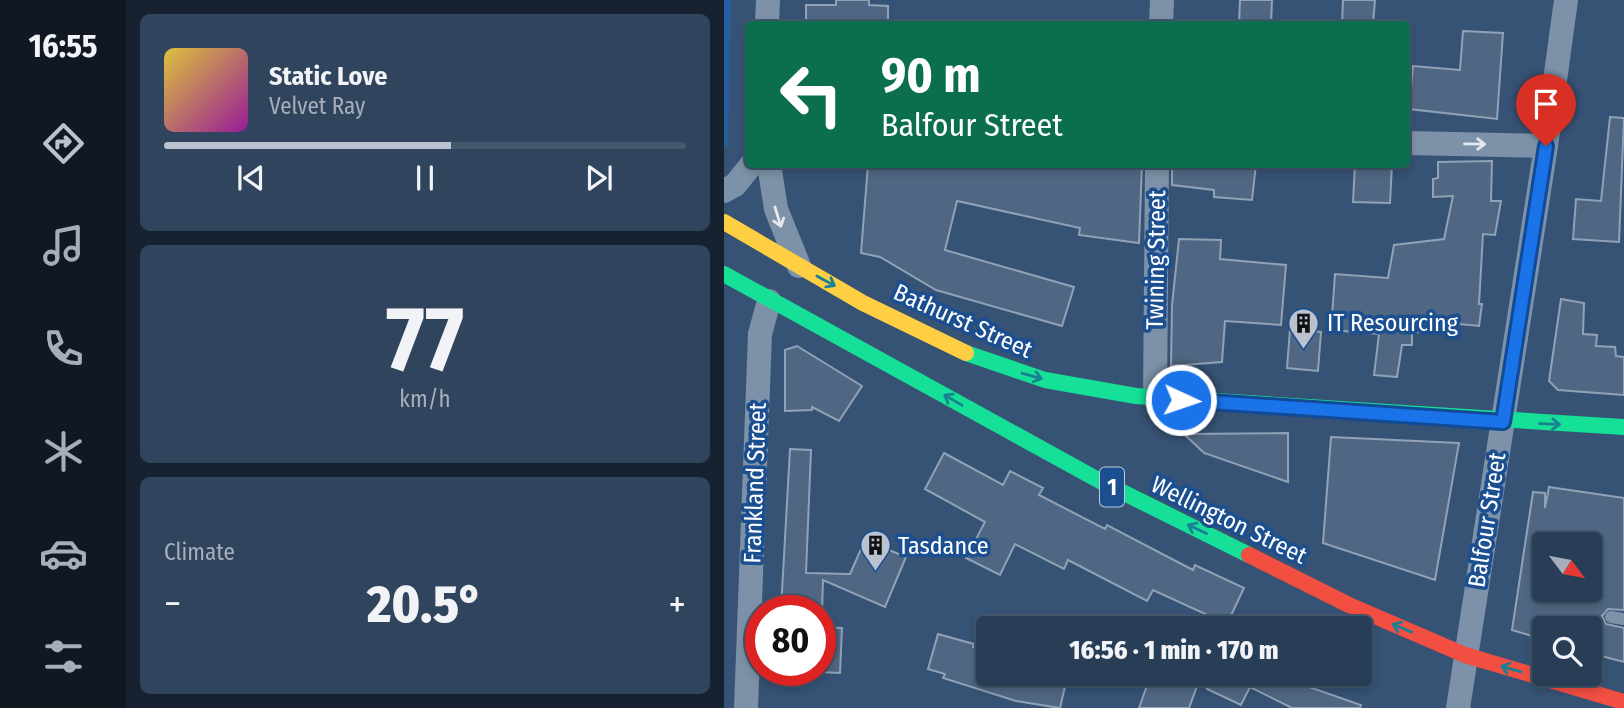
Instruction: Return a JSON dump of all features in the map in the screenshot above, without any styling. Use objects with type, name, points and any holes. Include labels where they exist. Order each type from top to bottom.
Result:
[{"type":"highway","name":"Bathurst Street","points":[[724,222],[799,266],[930,335],[1010,370],[1088,390],[1155,398],[1624,428]]},
{"type":"highway","name":"Wellington Street","points":[[724,274],[769,302],[1100,481],[1349,605],[1465,655],[1624,702]]},
{"type":"street","points":[[767,21],[768,0]]},
{"type":"street","points":[[1161,21],[1162,0]]},
{"type":"street","name":"Balfour Street","points":[[1458,708],[1546,146],[1566,0]]},
{"type":"street","points":[[1410,143],[1546,146]]},
{"type":"street","points":[[724,191],[735,185],[749,168]]},
{"type":"street","points":[[770,168],[776,209],[799,266]]},
{"type":"street","name":"Twining Street","points":[[1155,398],[1157,168]]},
{"type":"street","name":"Frankland Street","points":[[746,708],[760,334],[769,302]]},
{"type":"street","points":[[746,708],[755,708]]},
{"type":"shaded area","points":[[724,0],[731,0],[728,146],[724,146]]},
{"type":"building","points":[[836,0],[869,0],[869,5],[888,6],[888,21],[806,21],[806,5],[836,5]]},
{"type":"building","points":[[1240,0],[1272,0],[1271,21],[1239,21]]},
{"type":"building","points":[[1343,0],[1375,0],[1373,21],[1342,21]]},
{"type":"building","points":[[1463,31],[1503,33],[1497,119],[1410,109],[1413,66],[1460,70]]},
{"type":"building","points":[[1610,117],[1624,118],[1619,242],[1573,239],[1576,199],[1601,201]]},
{"type":"building","points":[[1492,161],[1491,201],[1501,201],[1495,235],[1483,234],[1479,326],[1439,322],[1437,330],[1412,333],[1412,345],[1402,345],[1397,377],[1374,375],[1379,334],[1331,330],[1335,274],[1388,278],[1394,245],[1444,239],[1453,196],[1433,197],[1433,179],[1438,178],[1438,162]]},
{"type":"building","points":[[868,168],[1142,168],[1139,243],[1079,235],[1080,228],[957,201],[945,250],[1074,287],[1062,326],[936,290],[880,257],[861,253]]},
{"type":"building","points":[[1172,168],[1256,168],[1252,200],[1214,197],[1214,190],[1172,185]]},
{"type":"building","points":[[1355,168],[1392,168],[1390,203],[1353,202]]},
{"type":"building","points":[[1179,239],[1221,240],[1220,259],[1286,265],[1281,325],[1225,321],[1222,362],[1171,366],[1172,305]]},
{"type":"building","points":[[1561,299],[1584,303],[1583,334],[1597,335],[1596,346],[1615,347],[1616,356],[1624,357],[1624,395],[1558,390],[1549,381]]},
{"type":"building","name":"IT Resourcing","points":[[1290,329],[1321,332],[1318,371],[1287,368]]},
{"type":"building","points":[[797,346],[862,386],[839,421],[812,407],[812,410],[785,411],[785,350]]},
{"type":"building","points":[[1288,433],[1288,482],[1204,453],[1184,434]]},
{"type":"building","points":[[1331,437],[1459,443],[1435,580],[1323,543]]},
{"type":"building","points":[[790,449],[811,450],[806,573],[850,574],[865,540],[906,557],[885,607],[823,580],[822,595],[782,595]]},
{"type":"building","points":[[944,453],[1003,485],[1010,471],[1043,488],[1039,495],[1105,529],[1107,525],[1193,570],[1195,565],[1244,588],[1231,616],[1210,616],[1153,590],[1147,601],[1068,560],[1064,569],[1015,544],[1000,575],[966,558],[985,522],[925,489]]},
{"type":"building","points":[[1549,487],[1624,498],[1624,610],[1608,609],[1602,616],[1532,616],[1532,636],[1512,630],[1533,492],[1545,493],[1545,508]]},
{"type":"building","points":[[1602,616],[1606,624],[1624,628],[1624,662],[1602,656]]},
{"type":"building","points":[[836,628],[842,628],[840,673],[836,673]]},
{"type":"building","points":[[938,634],[974,644],[976,686],[1065,686],[1060,708],[1016,701],[943,678],[945,674],[928,669]]},
{"type":"building","points":[[1147,686],[1197,686],[1189,708],[1139,708]]},
{"type":"building","points":[[1208,686],[1310,686],[1361,705],[1360,708],[1292,708],[1250,687],[1241,705],[1207,689]]},
{"type":"traffic: fast","points":[[724,274],[1100,481],[1249,555]]},
{"type":"traffic: fast","points":[[966,353],[1045,380],[1136,396],[1624,427]]},
{"type":"traffic: slow","points":[[724,222],[863,303],[966,353]]},
{"type":"traffic: jam","points":[[1249,555],[1349,605],[1465,655],[1624,702]]},
{"type":"place","name":"IT Resourcing","points":[[1304,350]]},
{"type":"place","name":"Tasdance","points":[[875,573]]},
{"type":"route","points":[[1181,400],[1503,422],[1546,146]]}]
